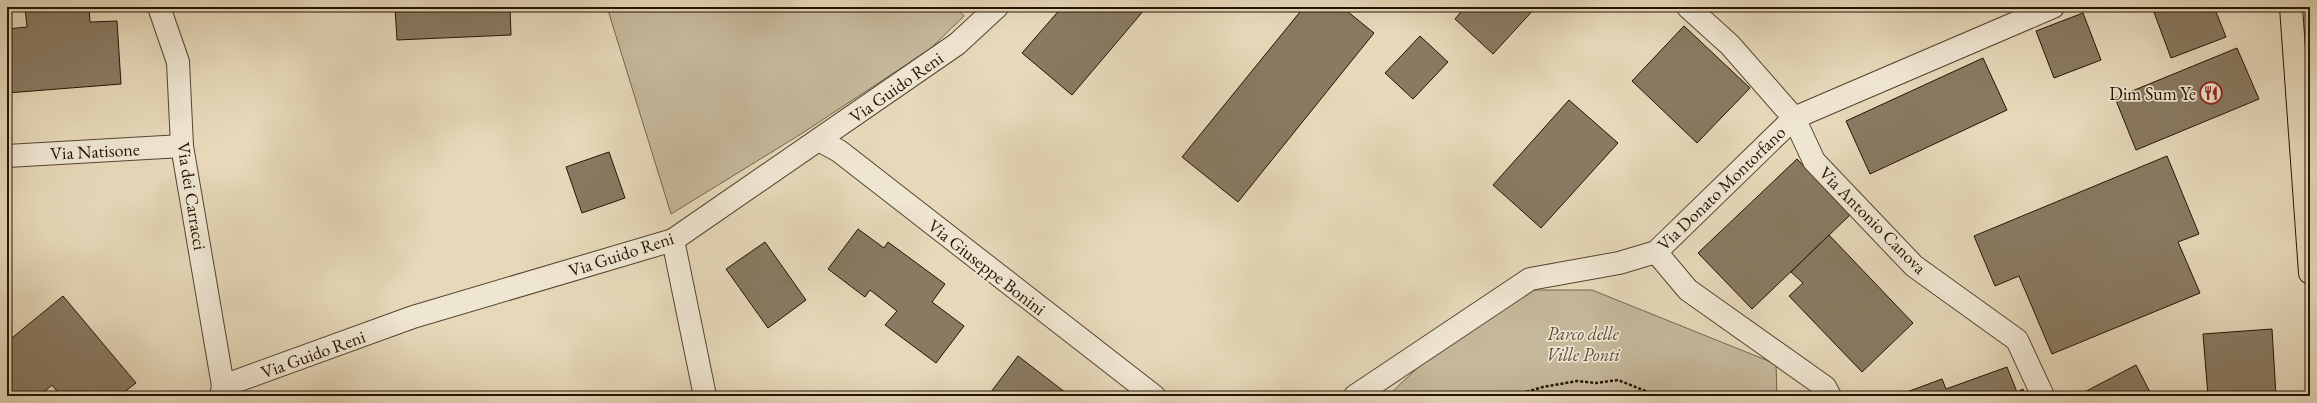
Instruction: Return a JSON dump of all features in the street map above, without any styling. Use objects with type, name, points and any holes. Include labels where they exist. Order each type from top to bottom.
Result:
[{"type":"main road","points":[[2291,7],[2303,80],[2310,273]]},
{"type":"street","name":"Via dei Carracci","points":[[159,7],[178,62],[182,146],[222,391]]},
{"type":"street","name":"Via Guido Reni","points":[[222,391],[413,318],[673,240],[957,44],[997,7]]},
{"type":"street","name":"Via Antonio Canova","points":[[1688,7],[1730,45],[1794,118],[1814,161],[1914,266],[2017,340],[2043,396]]},
{"type":"street","name":"Via Donato Montorfano","points":[[1355,396],[1530,278],[1619,263],[1656,252],[1794,118],[2053,7]]},
{"type":"street","name":"Via Giuseppe Bonini","points":[[820,140],[839,151],[1154,396]]},
{"type":"street","name":"Via Natisone","points":[[7,156],[182,146]]},
{"type":"street","points":[[673,240],[706,396]]},
{"type":"street","points":[[1656,252],[1688,290],[1825,387],[1830,396]]},
{"type":"path","points":[[1512,396],[1543,387],[1577,382],[1596,383],[1618,380],[1658,396]]},
{"type":"green space","points":[[607,7],[956,7],[964,16],[930,49],[801,134],[671,214]]},
{"type":"green space","name":"Parco delle Ville Ponti","points":[[1498,290],[1592,290],[1776,364],[1777,396],[1388,396]]},
{"type":"building","points":[[25,7],[89,7],[90,22],[117,21],[121,84],[7,93],[7,29],[27,27]]},
{"type":"building","points":[[395,7],[510,7],[511,35],[397,40]]},
{"type":"building","points":[[1062,7],[1143,7],[1145,9],[1072,95],[1022,53]]},
{"type":"building","points":[[1304,7],[1342,7],[1374,33],[1238,202],[1182,157]]},
{"type":"building","points":[[1465,7],[1536,7],[1493,54],[1455,19]]},
{"type":"building","points":[[2152,7],[2214,7],[2226,37],[2171,58]]},
{"type":"building","points":[[2083,13],[2101,60],[2054,78],[2036,31]]},
{"type":"building","points":[[1684,26],[1750,88],[1697,143],[1632,81]]},
{"type":"building","points":[[1420,36],[1448,62],[1413,99],[1385,73]]},
{"type":"building","points":[[2237,48],[2259,99],[2136,150],[2115,98]]},
{"type":"building","points":[[1983,58],[2007,110],[1870,174],[1846,121]]},
{"type":"building","points":[[1569,100],[1618,143],[1541,228],[1493,185]]},
{"type":"building","points":[[609,152],[625,198],[582,213],[566,167]]},
{"type":"building","points":[[2167,156],[2199,234],[2178,242],[2200,293],[2052,354],[2019,276],[1995,286],[1974,236]]},
{"type":"building","points":[[1797,159],[1850,215],[1752,309],[1698,253]]},
{"type":"building","points":[[858,229],[884,248],[888,242],[945,284],[932,302],[964,326],[936,363],[885,325],[897,311],[870,290],[865,297],[828,269]]},
{"type":"building","points":[[1829,235],[1913,323],[1862,372],[1789,296],[1803,283],[1791,272]]},
{"type":"building","points":[[765,242],[806,300],[768,328],[726,269]]},
{"type":"building","points":[[63,296],[136,383],[119,396],[61,396],[52,385],[39,396],[14,396],[7,389],[7,342]]},
{"type":"building","points":[[2272,329],[2276,396],[2208,396],[2203,334]]},
{"type":"building","points":[[1018,356],[1070,396],[988,396]]},
{"type":"building","points":[[2136,365],[2152,396],[2077,396]]},
{"type":"building","points":[[2007,367],[2017,392],[2023,389],[2025,396],[1896,396],[1942,379],[1946,389]]},
{"type":"place","name":"Dim Sum Ye","points":[[2211,93]]}]
